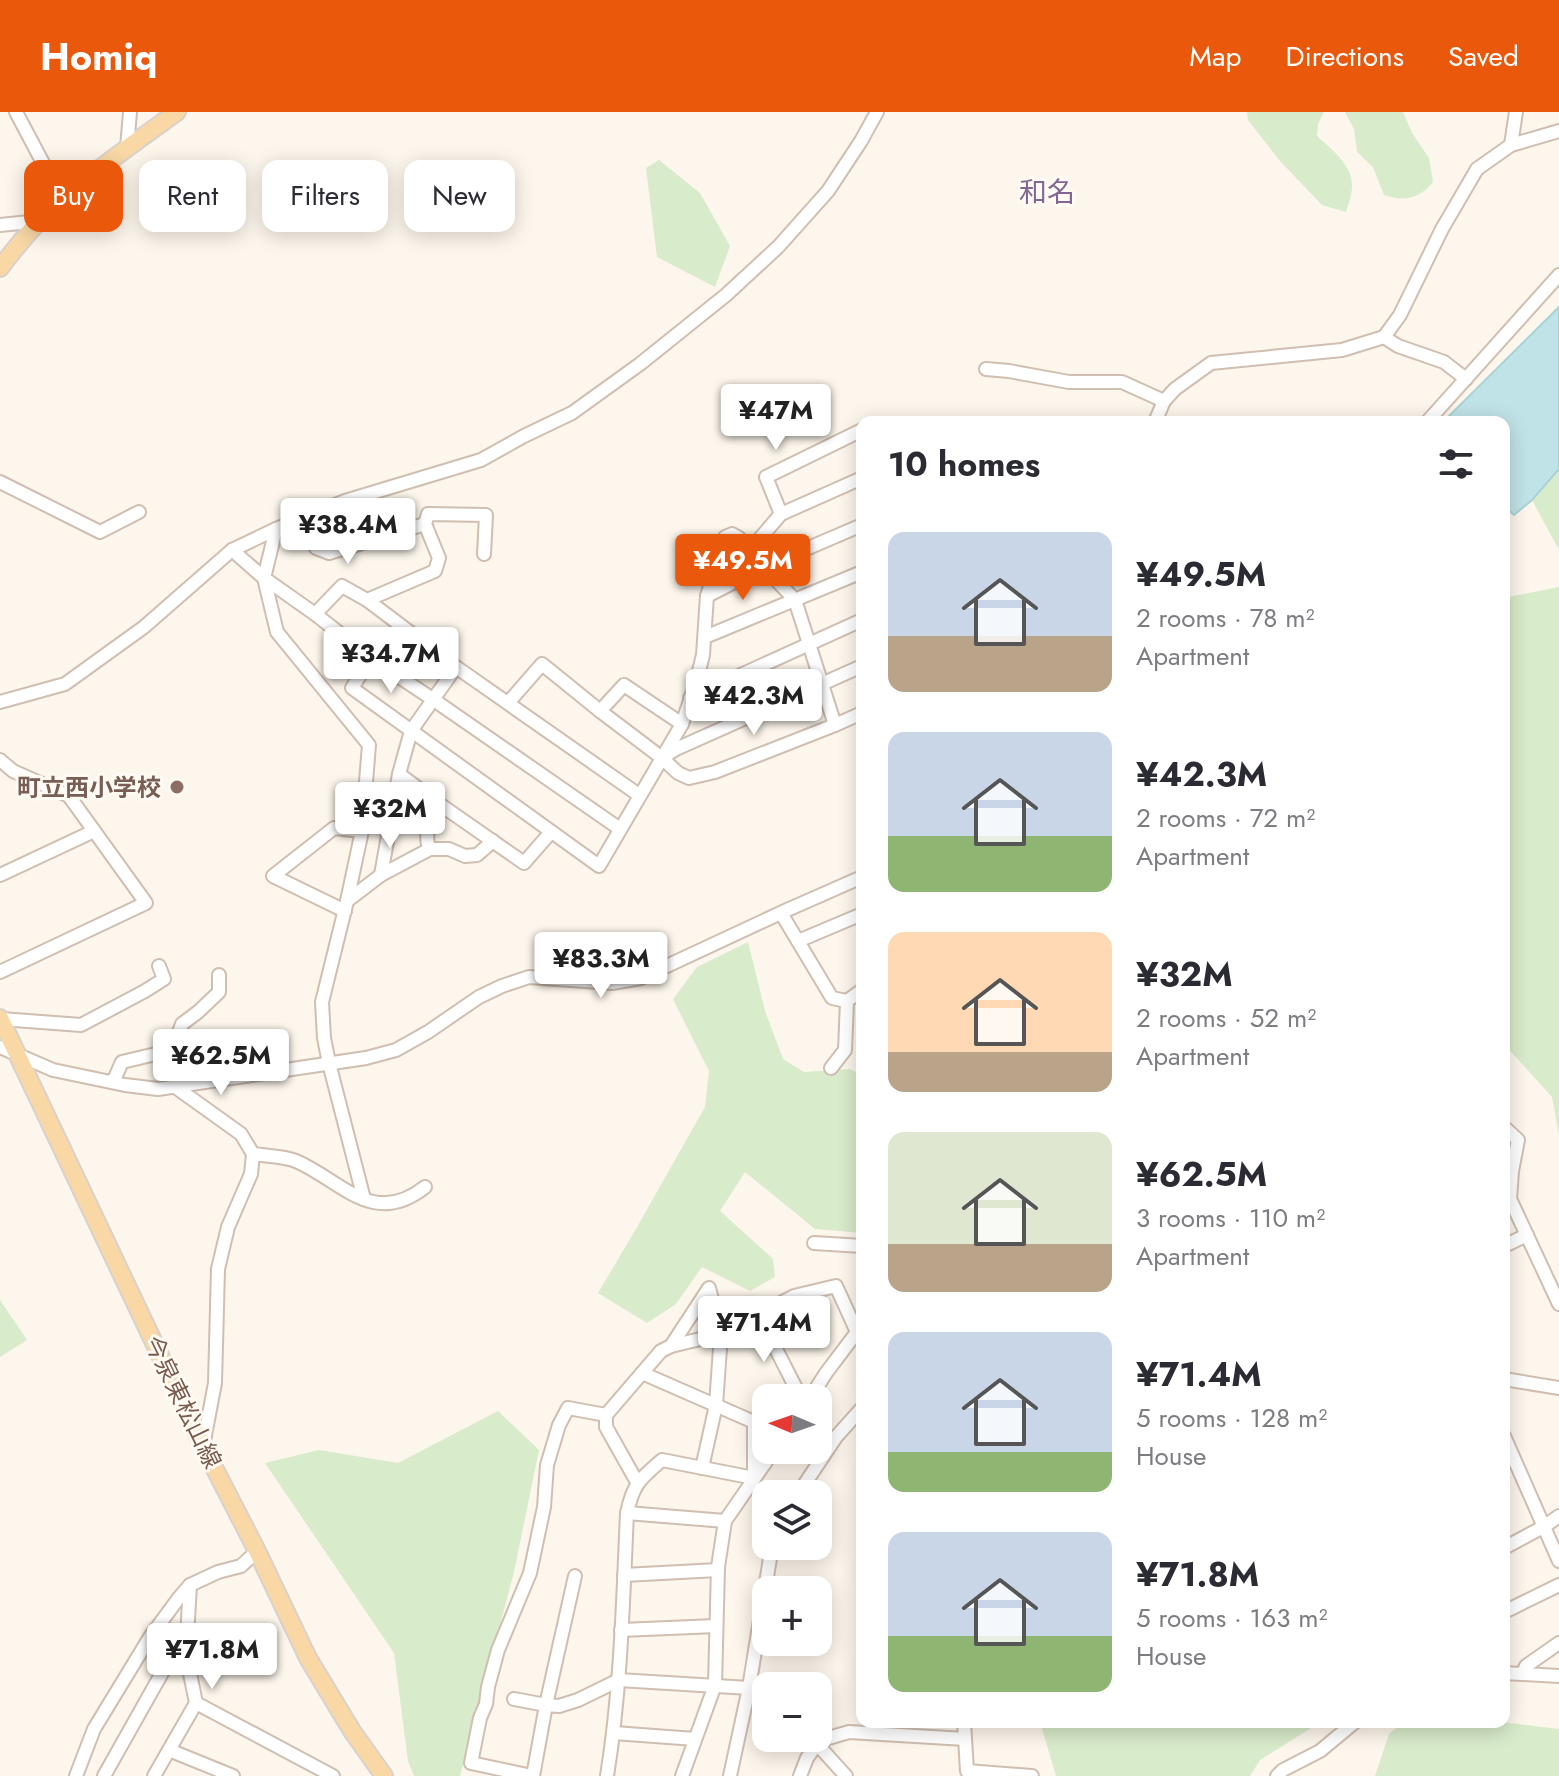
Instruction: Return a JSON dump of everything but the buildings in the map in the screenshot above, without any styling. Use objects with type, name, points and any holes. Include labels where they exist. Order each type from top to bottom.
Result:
[{"type":"main road","points":[[112,160],[177,112]]},
{"type":"main road","points":[[0,268],[30,232]]},
{"type":"main road","name":"今泉東松山線","points":[[0,1018],[203,1446],[308,1658],[352,1731],[384,1776]]},
{"type":"street","points":[[16,112],[41,160]]},
{"type":"street","points":[[127,148],[130,112]]},
{"type":"street","points":[[0,702],[65,684],[144,627],[232,550],[345,501],[481,460],[572,413],[640,364],[726,295],[778,247],[828,191],[877,112]]},
{"type":"street","points":[[1511,145],[1516,112]]},
{"type":"street","points":[[1158,416],[1164,401],[1175,389],[1211,363],[1342,350],[1384,337],[1400,315],[1442,229],[1477,169],[1511,145],[1559,131]]},
{"type":"street","points":[[0,225],[24,223]]},
{"type":"street","points":[[1432,416],[1559,275]]},
{"type":"street","points":[[1384,337],[1398,346],[1444,362],[1466,379]]},
{"type":"street","points":[[986,369],[1069,382],[1122,382],[1164,401]]},
{"type":"street","points":[[781,514],[766,477],[856,433]]},
{"type":"street","points":[[750,550],[781,514],[856,481]]},
{"type":"street","points":[[0,482],[100,532],[139,512]]},
{"type":"street","points":[[367,600],[435,571],[439,558],[425,524],[428,514],[486,515],[484,554]]},
{"type":"street","points":[[300,519],[316,548],[329,553],[425,524]]},
{"type":"street","points":[[707,596],[764,567],[856,528]]},
{"type":"street","points":[[276,529],[264,578],[277,632],[369,745],[362,831],[322,1002],[329,1063],[364,1199]]},
{"type":"street","points":[[371,658],[352,688],[599,866],[682,724],[700,669],[707,596],[725,537],[732,534],[795,600],[835,725]]},
{"type":"street","points":[[232,550],[264,578],[371,658],[620,829]]},
{"type":"street","points":[[705,637],[856,575]]},
{"type":"street","points":[[315,614],[342,586],[367,600],[456,667],[639,795]]},
{"type":"street","points":[[690,698],[856,623]]},
{"type":"street","points":[[508,703],[542,664],[678,773],[689,778],[715,772],[856,716]]},
{"type":"street","points":[[381,875],[399,774],[411,731],[456,667]]},
{"type":"street","points":[[662,758],[856,669]]},
{"type":"street","points":[[600,711],[624,685],[682,724]]},
{"type":"street","points":[[0,760],[13,771],[69,796],[146,903],[0,972]]},
{"type":"street","points":[[0,778],[13,771]]},
{"type":"street","points":[[399,774],[524,863],[551,832]]},
{"type":"street","points":[[430,849],[426,842],[438,803]]},
{"type":"street","points":[[346,906],[273,876],[334,828],[362,831]]},
{"type":"street","points":[[0,875],[94,831]]},
{"type":"street","points":[[346,906],[381,875],[430,849],[449,849],[465,856],[477,855],[493,841]]},
{"type":"street","points":[[0,1047],[53,1070],[158,1089],[366,1058],[396,1050],[479,997],[502,986],[529,977],[612,983],[641,978],[856,880]]},
{"type":"street","points":[[781,913],[832,998],[847,1001],[856,994]]},
{"type":"street","points":[[798,941],[856,917]]},
{"type":"street","points":[[0,1018],[81,1025],[164,979],[159,966]]},
{"type":"street","points":[[113,1082],[122,1062],[160,1053],[176,1040],[182,1024],[219,992],[219,975]]},
{"type":"street","points":[[831,1068],[845,1050],[847,1001]]},
{"type":"street","points":[[174,1086],[241,1134],[253,1154],[251,1174],[228,1227],[218,1269],[215,1383],[203,1446]]},
{"type":"street","points":[[1510,1133],[1518,1140],[1510,1199],[1559,1304]]},
{"type":"street","points":[[253,1154],[294,1160],[352,1195],[373,1202],[394,1204],[425,1187]]},
{"type":"street","points":[[1510,1243],[1527,1235]]},
{"type":"street","points":[[814,1243],[856,1246]]},
{"type":"street","points":[[637,1482],[606,1427],[606,1415],[661,1351],[721,1334],[794,1296],[836,1286],[856,1330]]},
{"type":"street","points":[[671,1346],[709,1288],[721,1334],[716,1405],[702,1468]]},
{"type":"street","points":[[758,1314],[794,1384]]},
{"type":"street","points":[[819,1384],[856,1334]]},
{"type":"street","points":[[642,1373],[754,1422],[754,1478]]},
{"type":"street","points":[[1510,1380],[1559,1388]]},
{"type":"street","points":[[575,1576],[533,1776],[470,1770],[498,1650],[530,1573],[544,1507],[547,1465],[559,1425],[568,1408],[606,1415]]},
{"type":"street","points":[[807,1480],[836,1437],[856,1415]]},
{"type":"street","points":[[1510,1449],[1559,1561]]},
{"type":"street","points":[[607,1776],[619,1680],[627,1513],[637,1482],[662,1460],[754,1478]]},
{"type":"street","points":[[682,1776],[715,1685],[718,1570],[725,1521],[764,1464]]},
{"type":"street","points":[[627,1513],[725,1521]]},
{"type":"street","points":[[1510,1545],[1559,1516]]},
{"type":"street","points":[[76,1776],[94,1729],[150,1637],[178,1599],[190,1585],[218,1572],[241,1566],[257,1551]]},
{"type":"street","points":[[730,1776],[749,1688],[770,1560]]},
{"type":"street","points":[[624,1575],[718,1570]]},
{"type":"street","points":[[154,1776],[196,1703],[186,1654],[190,1585]]},
{"type":"street","points":[[1510,1609],[1559,1585]]},
{"type":"street","points":[[621,1630],[716,1626]]},
{"type":"street","points":[[104,1776],[188,1627]]},
{"type":"street","points":[[1523,1673],[1526,1666],[1559,1643]]},
{"type":"street","points":[[1510,1673],[1559,1676]]},
{"type":"street","points":[[514,1699],[559,1706],[619,1680],[749,1688]]},
{"type":"street","points":[[196,1703],[333,1776]]},
{"type":"street","points":[[964,1728],[967,1771],[1032,1776]]},
{"type":"street","points":[[1277,1776],[1320,1751],[1348,1728]]},
{"type":"street","points":[[832,1737],[849,1732],[965,1739]]},
{"type":"street","points":[[614,1733],[695,1739]]},
{"type":"street","points":[[169,1750],[233,1776]]},
{"type":"street","points":[[800,1776],[811,1752]]},
{"type":"street","points":[[824,1752],[846,1776]]},
{"type":"green space","points":[[1247,112],[1324,112],[1317,136],[1340,158],[1349,172],[1352,187],[1346,212],[1322,205],[1280,161],[1248,120]]},
{"type":"green space","points":[[1345,112],[1403,112],[1412,133],[1429,158],[1433,182],[1411,198],[1384,195],[1373,167],[1357,152],[1354,129]]},
{"type":"green space","points":[[659,160],[700,193],[730,246],[715,287],[657,257],[646,168]]},
{"type":"green space","points":[[1559,469],[1559,550],[1532,500]]},
{"type":"green space","points":[[1559,587],[1559,1136],[1552,1097],[1510,1051],[1510,597]]},
{"type":"green space","points":[[748,942],[765,1011],[783,1059],[804,1072],[850,1069],[856,1072],[856,1232],[815,1229],[745,1172],[720,1211],[773,1259],[775,1277],[750,1291],[702,1267],[676,1304],[647,1323],[598,1293],[705,1107],[709,1071],[673,999],[697,967]]},
{"type":"green space","points":[[0,1300],[27,1340],[0,1357]]},
{"type":"green space","points":[[498,1411],[539,1450],[514,1572],[460,1776],[414,1776],[408,1761],[394,1653],[265,1463],[319,1450],[398,1463]]},
{"type":"green space","points":[[1510,1723],[1559,1729],[1559,1776],[1375,1776],[1389,1734],[1396,1728],[1510,1728]]},
{"type":"green space","points":[[1042,1728],[1311,1728],[1260,1760],[1250,1776],[1056,1776]]},
{"type":"water","points":[[1559,307],[1559,469],[1514,515],[1510,511],[1510,416],[1449,416]]},
{"type":"place","name":"町立西小学校","points":[[177,787]]},
{"type":"district","name":"和名","points":[[1047,192]]}]
